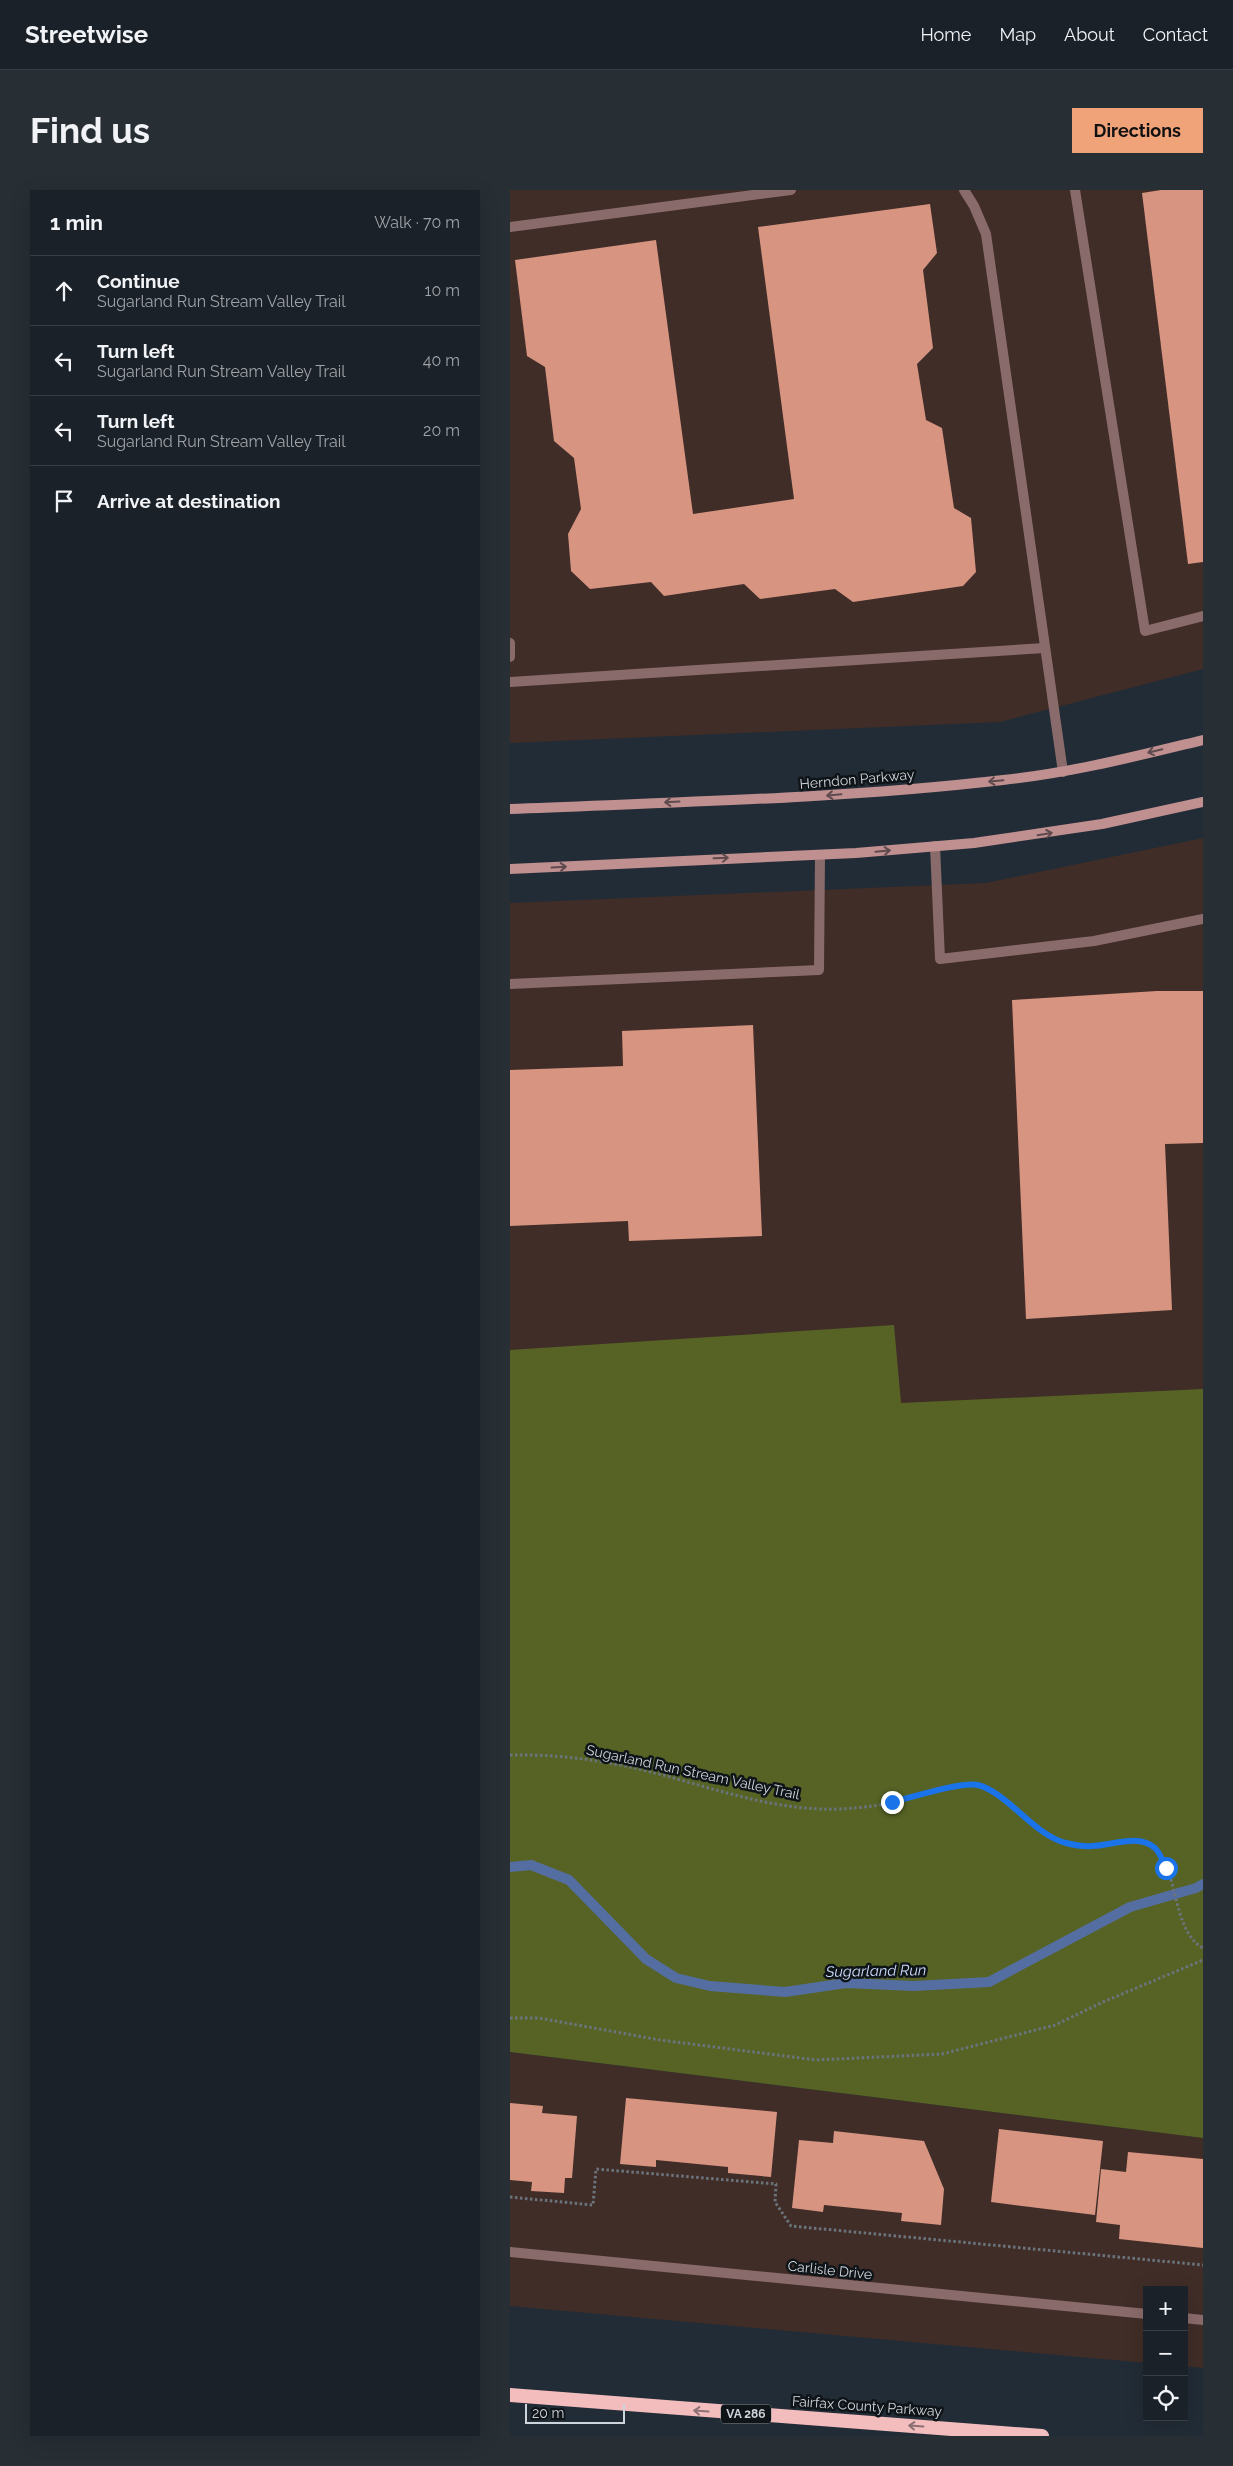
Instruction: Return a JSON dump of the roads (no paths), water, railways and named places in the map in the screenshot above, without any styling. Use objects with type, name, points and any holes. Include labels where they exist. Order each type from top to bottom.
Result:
[{"type":"highway","name":"Fairfax County Parkway","points":[[510,2395],[982,2433],[1042,2436]]},
{"type":"main road","name":"Herndon Parkway","points":[[510,808],[770,800],[1004,780],[1062,772],[1203,740]]},
{"type":"main road","points":[[510,869],[820,855],[935,846],[1042,835],[1203,802]]},
{"type":"street","points":[[510,226],[791,190]]},
{"type":"street","points":[[964,190],[974,206],[986,234],[1062,772]]},
{"type":"street","points":[[1075,190],[1145,631],[1203,616]]},
{"type":"street","points":[[510,643],[510,657]]},
{"type":"street","points":[[510,682],[1045,648]]},
{"type":"street","points":[[935,846],[940,959],[1094,941],[1203,919]]},
{"type":"street","points":[[510,984],[819,970],[820,855]]},
{"type":"street","name":"Carlisle Drive","points":[[510,2252],[1143,2314]]},
{"type":"street","points":[[1188,2318],[1203,2320]]},
{"type":"waterway","name":"Sugarland Run","points":[[510,1867],[531,1865],[569,1880],[646,1959],[676,1978],[710,1986],[785,1992],[846,1983],[914,1986],[989,1982],[1130,1907],[1196,1888],[1203,1884]]}]
